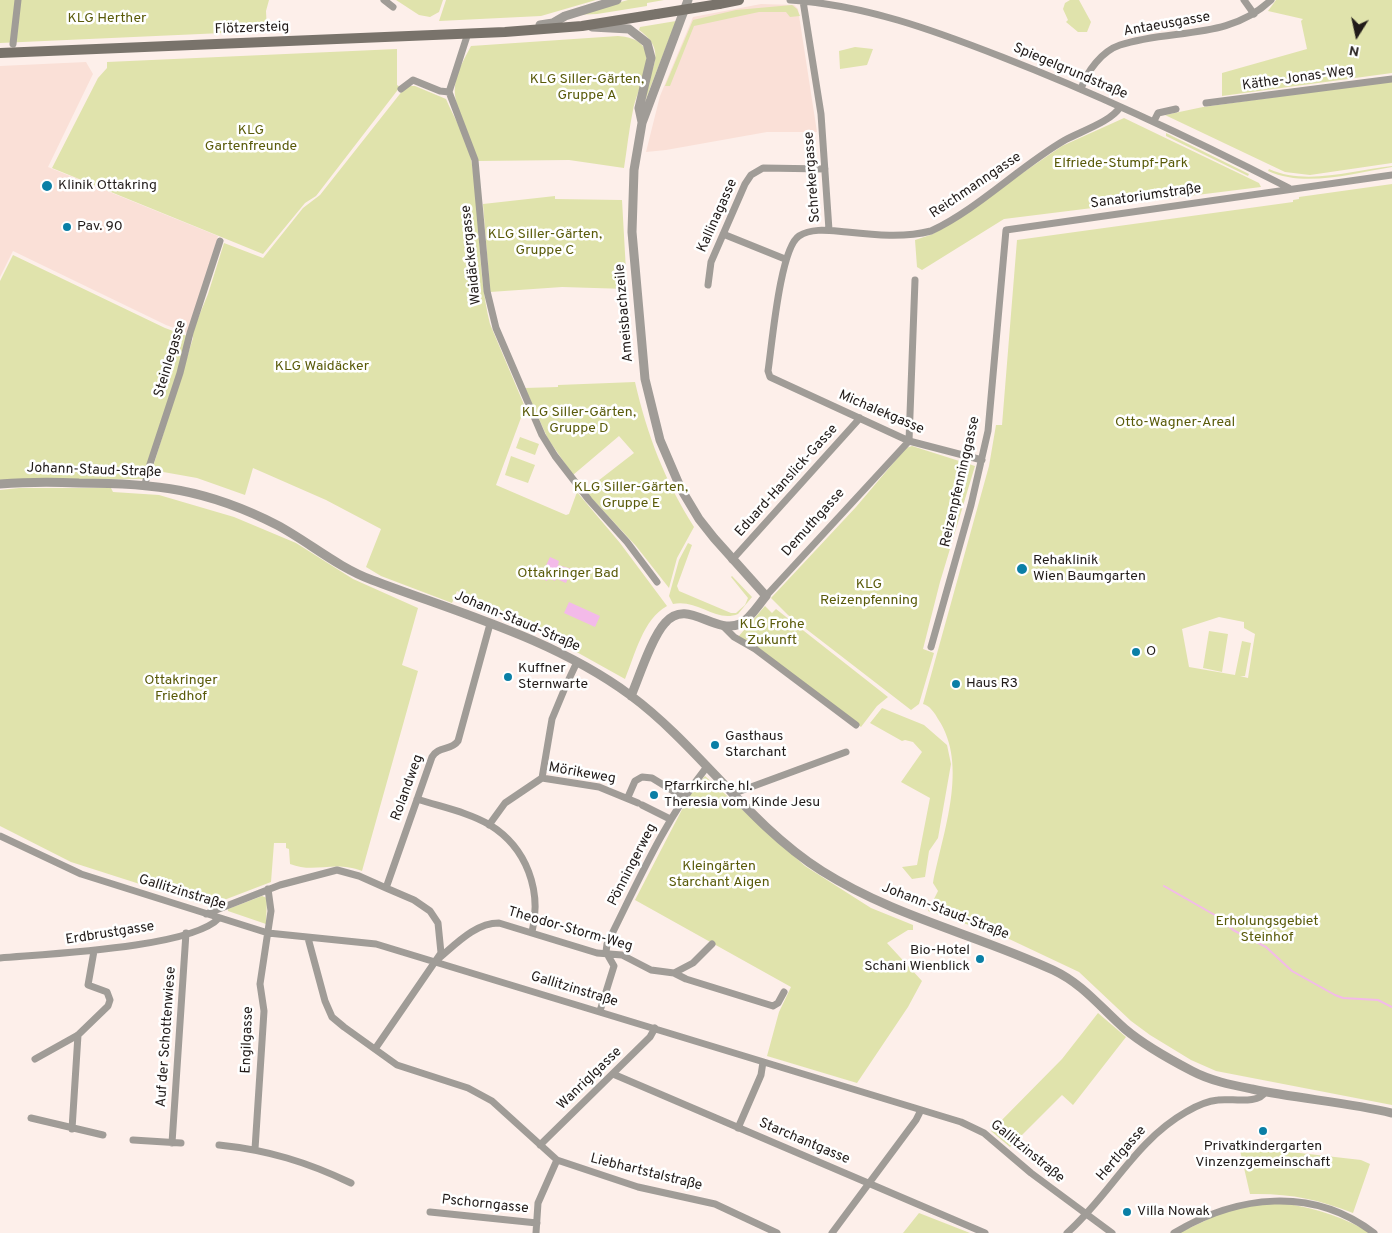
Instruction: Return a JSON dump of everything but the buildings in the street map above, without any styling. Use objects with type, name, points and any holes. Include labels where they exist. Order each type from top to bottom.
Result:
[{"type":"main road","name":"Flötzersteig","points":[[0,53],[505,32],[582,26],[739,0]]},
{"type":"street","points":[[13,44],[18,0]]},
{"type":"street","points":[[384,0],[393,7]]},
{"type":"street","name":"Flötzersteig","points":[[505,32],[553,23],[565,16],[617,0]]},
{"type":"street","name":"Ameisbachzeile","points":[[688,0],[642,123],[634,170],[632,214],[645,379],[651,411],[660,440],[681,489],[699,519],[732,560],[766,596]]},
{"type":"street","name":"Spiegelgrundstraße","points":[[790,0],[829,2],[920,26],[1081,89],[1154,122],[1289,188]]},
{"type":"street","points":[[1244,0],[1254,14]]},
{"type":"street","name":"Antaeusgasse","points":[[1081,89],[1091,68],[1105,54],[1119,46],[1213,30],[1234,24],[1254,14],[1271,0]]},
{"type":"street","name":"Schrekergasse","points":[[773,379],[768,371],[785,259],[791,242],[798,236],[809,232],[829,230],[821,114],[803,1]]},
{"type":"street","points":[[582,26],[629,29],[647,43],[651,58],[639,108],[642,123]]},
{"type":"street","points":[[401,89],[413,80],[440,91],[449,92],[468,33]]},
{"type":"street","name":"Käthe-Jonas-Weg","points":[[1206,103],[1392,79]]},
{"type":"street","name":"Waidäckergasse","points":[[449,92],[475,160],[486,291],[496,328],[510,364],[542,435],[556,456],[589,500],[627,542],[657,582]]},
{"type":"street","name":"Reichmanngasse","points":[[829,230],[891,235],[919,234],[931,231],[1056,146],[1089,127],[1112,118],[1120,107]]},
{"type":"street","points":[[1154,122],[1158,114],[1176,108]]},
{"type":"street","name":"Kallinagasse","points":[[708,285],[711,262],[744,184],[755,172],[764,168],[825,169]]},
{"type":"street","name":"Sanatoriumstraße","points":[[1006,230],[1289,188],[1392,175]]},
{"type":"street","name":"Reizenpfenninggasse","points":[[932,648],[988,431],[1006,230]]},
{"type":"street","points":[[723,234],[785,259]]},
{"type":"street","name":"Steinlegasse","points":[[146,484],[150,464],[220,241]]},
{"type":"street","points":[[908,441],[915,280]]},
{"type":"street","name":"Michalekgasse","points":[[773,379],[908,441],[982,460]]},
{"type":"street","name":"Eduard-Hanslick-Gasse","points":[[732,560],[860,418]]},
{"type":"street","name":"Demuthgasse","points":[[723,626],[732,626],[744,621],[908,441]]},
{"type":"street","name":"Johann-Staud-Straße","points":[[0,484],[146,484],[206,496],[243,509],[300,538],[353,572],[490,624],[577,662],[631,696],[675,735],[732,794],[811,864],[858,892],[910,916],[991,943],[1062,974],[1087,992],[1124,1029],[1177,1063],[1216,1081],[1265,1092],[1392,1113]]},
{"type":"street","points":[[631,696],[660,631],[668,619],[688,613],[723,626],[734,637],[755,649],[856,725]]},
{"type":"street","name":"Rolandweg","points":[[386,888],[433,755],[438,750],[454,746],[458,741],[490,624]]},
{"type":"street","points":[[542,778],[552,719],[577,662]]},
{"type":"street","points":[[732,794],[846,752]]},
{"type":"street","name":"Pönningerweg","points":[[606,952],[607,944],[670,820],[683,797],[706,768]]},
{"type":"street","name":"Mörikeweg","points":[[628,797],[636,782],[642,777],[652,778],[683,797]]},
{"type":"street","name":"Mörikeweg","points":[[489,825],[505,803],[542,778],[599,787],[628,797],[670,820]]},
{"type":"street","points":[[417,799],[460,812],[489,825],[514,847],[531,876],[536,906],[532,932]]},
{"type":"street","name":"Gallitzinstraße","points":[[0,836],[81,874],[268,933],[376,944],[972,1126],[984,1133],[1087,1216],[1112,1233]]},
{"type":"street","points":[[206,914],[268,889],[316,874],[337,870],[358,876],[423,905],[435,917],[441,953],[375,1049]]},
{"type":"street","name":"Engilgasse","points":[[255,1149],[264,1011],[260,984],[271,908],[268,889]]},
{"type":"street","name":"Erdbrustgasse","points":[[0,958],[94,951],[186,933],[212,926],[219,918]]},
{"type":"street","name":"Theodor-Storm-Weg","points":[[436,961],[484,925],[499,923],[597,953],[606,952],[622,955],[656,971],[674,973],[686,979],[773,1006],[778,1003],[784,992]]},
{"type":"street","name":"Auf der Schottenwiese","points":[[172,1143],[186,933]]},
{"type":"street","name":"Liebhartstalstraße","points":[[308,938],[329,1012],[344,1028],[397,1065],[468,1088],[486,1098],[556,1160],[638,1187],[715,1204],[777,1233]]},
{"type":"street","points":[[674,973],[694,964],[712,944]]},
{"type":"street","points":[[88,985],[94,951]]},
{"type":"street","points":[[600,1011],[614,966],[606,952]]},
{"type":"street","points":[[35,1059],[78,1035],[105,1010],[110,1000],[107,992],[88,985],[79,984]]},
{"type":"street","name":"Wanriglgasse","points":[[540,1145],[650,1037],[655,1028]]},
{"type":"street","points":[[72,1129],[78,1035]]},
{"type":"street","points":[[738,1128],[761,1075],[764,1062]]},
{"type":"street","name":"Starchantgasse","points":[[613,1074],[985,1233]]},
{"type":"street","name":"Hertlgasse","points":[[1067,1233],[1087,1216],[1131,1158],[1165,1126],[1187,1111],[1211,1101],[1256,1098],[1265,1092]]},
{"type":"street","points":[[832,1233],[870,1184],[916,1120],[921,1110]]},
{"type":"street","points":[[31,1118],[104,1135]]},
{"type":"street","points":[[133,1140],[181,1144]]},
{"type":"street","points":[[219,1145],[255,1149],[317,1167],[351,1182]]},
{"type":"street","points":[[536,1233],[538,1203],[556,1160]]},
{"type":"street","points":[[1174,1233],[1191,1223],[1232,1206],[1276,1200],[1296,1202],[1332,1211],[1374,1233]]},
{"type":"street","name":"Pschorngasse","points":[[430,1212],[537,1223]]},
{"type":"shaded area","points":[[761,4],[794,5],[798,9],[817,132],[767,132],[646,152],[660,96],[693,17]]},
{"type":"shaded area","name":"Klinik Ottakring","points":[[86,62],[93,74],[48,167],[218,236],[188,333],[166,325],[13,251],[0,277],[0,66]]},
{"type":"shaded area","points":[[550,557],[559,561],[558,565],[572,569],[566,583],[559,580],[561,576],[558,574],[555,581],[548,578],[547,581],[540,578]]},
{"type":"shaded area","points":[[569,602],[600,616],[595,627],[564,613]]},
{"type":"green space","name":"KLG Herther","points":[[0,0],[269,0],[266,11],[267,31],[0,43]]},
{"type":"green space","points":[[396,0],[443,0],[439,12],[430,17],[419,15]]},
{"type":"green space","points":[[446,0],[596,0],[541,16],[439,21]]},
{"type":"green space","points":[[628,0],[664,0],[647,3],[647,6],[597,14],[574,15]]},
{"type":"green space","points":[[1070,0],[1079,0],[1091,22],[1087,32],[1078,32],[1066,22],[1068,20],[1063,9],[1065,3]]},
{"type":"green space","points":[[1276,0],[1392,0],[1392,73],[1222,96],[1222,73],[1307,49],[1301,21],[1303,19],[1268,11]]},
{"type":"green space","points":[[792,5],[797,9],[800,16],[790,17],[786,12],[759,12],[694,26],[670,86],[665,86],[693,20],[736,10]]},
{"type":"green space","points":[[676,21],[644,104],[647,84],[654,66],[655,57],[654,48],[649,39],[639,30],[640,27]]},
{"type":"green space","name":"KLG Siller-Gärten, Gruppe A","points":[[618,36],[631,38],[639,42],[646,53],[647,60],[633,110],[624,168],[569,160],[478,161],[459,113],[455,94],[457,76],[471,46]]},
{"type":"green space","points":[[855,47],[873,49],[867,65],[840,69],[839,51]]},
{"type":"green space","name":"KLG Gartenfreunde","points":[[397,49],[397,85],[400,87],[316,196],[305,203],[263,254],[52,168],[98,78],[107,68],[107,62]]},
{"type":"green space","name":"Elfriede-Stumpf-Park","points":[[1392,81],[1392,163],[1310,175],[1285,172],[1165,115],[1203,107]]},
{"type":"green space","name":"KLG Waidäcker","points":[[410,86],[415,86],[446,99],[467,143],[474,180],[483,283],[490,324],[525,407],[496,485],[566,515],[569,514],[577,492],[620,543],[667,606],[659,612],[646,628],[625,679],[573,650],[575,643],[457,591],[452,603],[381,576],[366,567],[381,529],[326,500],[253,468],[245,495],[197,478],[152,470],[193,338],[192,333],[208,294],[224,243],[263,258],[303,208],[320,195],[403,90]]},
{"type":"green space","name":"Elfriede-Stumpf-Park","points":[[1124,118],[1259,183],[1261,187],[1004,219],[922,270],[917,267],[915,240],[933,234],[1062,146]]},
{"type":"green space","points":[[1166,133],[1249,174],[1248,176],[1166,136]]},
{"type":"green space","points":[[1392,166],[1330,178],[1314,179],[1283,176],[1268,171],[1269,169],[1283,174],[1314,177]]},
{"type":"green space","name":"Otto-Wagner-Areal","points":[[1392,184],[1392,1105],[1216,1071],[1191,1060],[1150,1035],[1131,1021],[1079,972],[1007,938],[928,911],[938,891],[933,883],[947,821],[953,778],[952,757],[947,737],[934,712],[923,704],[989,466],[996,425],[1002,425],[1017,240],[1293,202],[1293,200],[1299,199],[1299,197]],"holes":[[[1219,617],[1244,622],[1244,628],[1255,634],[1248,678],[1240,676],[1245,676],[1251,643],[1242,641],[1235,675],[1189,667],[1182,629]]]},
{"type":"green space","name":"KLG Siller-Gärten, Gruppe C","points":[[555,196],[555,199],[622,200],[627,289],[562,287],[490,292],[483,204]]},
{"type":"green space","points":[[13,255],[165,328],[187,336],[178,373],[143,479],[0,480],[0,281]]},
{"type":"green space","points":[[635,382],[645,421],[658,457],[674,492],[694,527],[677,558],[669,588],[636,546],[585,491],[634,453],[619,436],[573,475],[548,439],[525,388]]},
{"type":"green space","points":[[520,437],[539,444],[535,455],[516,448]]},
{"type":"green space","name":"KLG Reizenpfenning","points":[[912,446],[975,466],[940,582],[923,649],[934,653],[919,704],[911,710],[788,615],[771,598],[856,507],[906,448]]},
{"type":"green space","points":[[511,456],[535,465],[528,483],[505,475]]},
{"type":"green space","name":"Ottakringer Friedhof","points":[[19,488],[111,488],[113,492],[159,495],[234,517],[296,543],[353,579],[418,608],[402,665],[418,671],[362,871],[342,867],[299,867],[290,864],[289,849],[286,848],[286,843],[274,843],[271,882],[224,900],[222,898],[208,900],[208,904],[202,904],[71,862],[0,826],[0,490]]},
{"type":"green space","points":[[688,543],[692,545],[677,586],[679,591],[731,613],[736,613],[745,605],[748,598],[732,576],[752,597],[738,614],[722,616],[691,605],[673,604],[669,596],[679,560]]},
{"type":"green space","name":"KLG Frohe Zukunft","points":[[765,606],[772,613],[776,609],[888,697],[877,706],[861,727],[804,683],[738,637]]},
{"type":"green space","points":[[1209,631],[1228,634],[1222,672],[1203,668]]},
{"type":"green space","points":[[882,708],[924,725],[947,745],[951,764],[938,838],[929,851],[925,877],[912,879],[902,867],[917,865],[930,798],[901,782],[922,752],[913,742],[902,741],[870,723]]},
{"type":"green space","name":"Kleingärten Starchant Aigen","points":[[705,776],[805,866],[871,908],[913,925],[913,930],[908,930],[887,943],[922,981],[908,1007],[857,1083],[767,1056],[779,1012],[791,987],[635,900],[688,798]]},
{"type":"green space","points":[[262,896],[267,898],[266,924],[228,911],[228,909]]},
{"type":"green space","points":[[1098,1013],[1126,1037],[1073,1105],[1062,1095],[1010,1147],[991,1131],[1062,1059]]},
{"type":"green space","points":[[1239,1146],[1361,1160],[1370,1164],[1353,1213],[1303,1198],[1250,1194]]},
{"type":"green space","points":[[1276,1202],[1325,1213],[1371,1233],[1179,1233],[1230,1209]]},
{"type":"green space","points":[[919,1213],[970,1233],[903,1233]]},
{"type":"waterway","points":[[1164,886],[1220,918],[1233,930],[1266,947],[1292,971],[1335,995],[1343,998],[1378,1000],[1392,1007]]},
{"type":"place","name":"Klinik Ottakring","points":[[47,186]]},
{"type":"place","name":"Pav. 90","points":[[67,227]]},
{"type":"place","name":"Rehaklinik Wien Baumgarten","points":[[1022,569]]},
{"type":"place","name":"O","points":[[1136,652]]},
{"type":"place","name":"Kuffner Sternwarte","points":[[508,677]]},
{"type":"place","name":"Haus R3","points":[[956,684]]},
{"type":"place","name":"Gasthaus Starchant","points":[[715,745]]},
{"type":"place","name":"Pfarrkirche hl. Theresia vom Kinde Jesu","points":[[654,795]]},
{"type":"place","name":"Bio-Hotel Schani Wienblick","points":[[980,959]]},
{"type":"place","name":"Privatkindergarten Vinzenzgemeinschaft","points":[[1263,1131]]},
{"type":"place","name":"Villa Nowak","points":[[1127,1212]]},
{"type":"park label","name":"KLG Siller-Gärten, Gruppe D","points":[[579,422]]},
{"type":"park label","name":"KLG Siller-Gärten, Gruppe E","points":[[631,496]]},
{"type":"park label","name":"Ottakringer Bad","points":[[568,574]]},
{"type":"park label","name":"Erholungsgebiet Steinhof","points":[[1267,930]]}]
